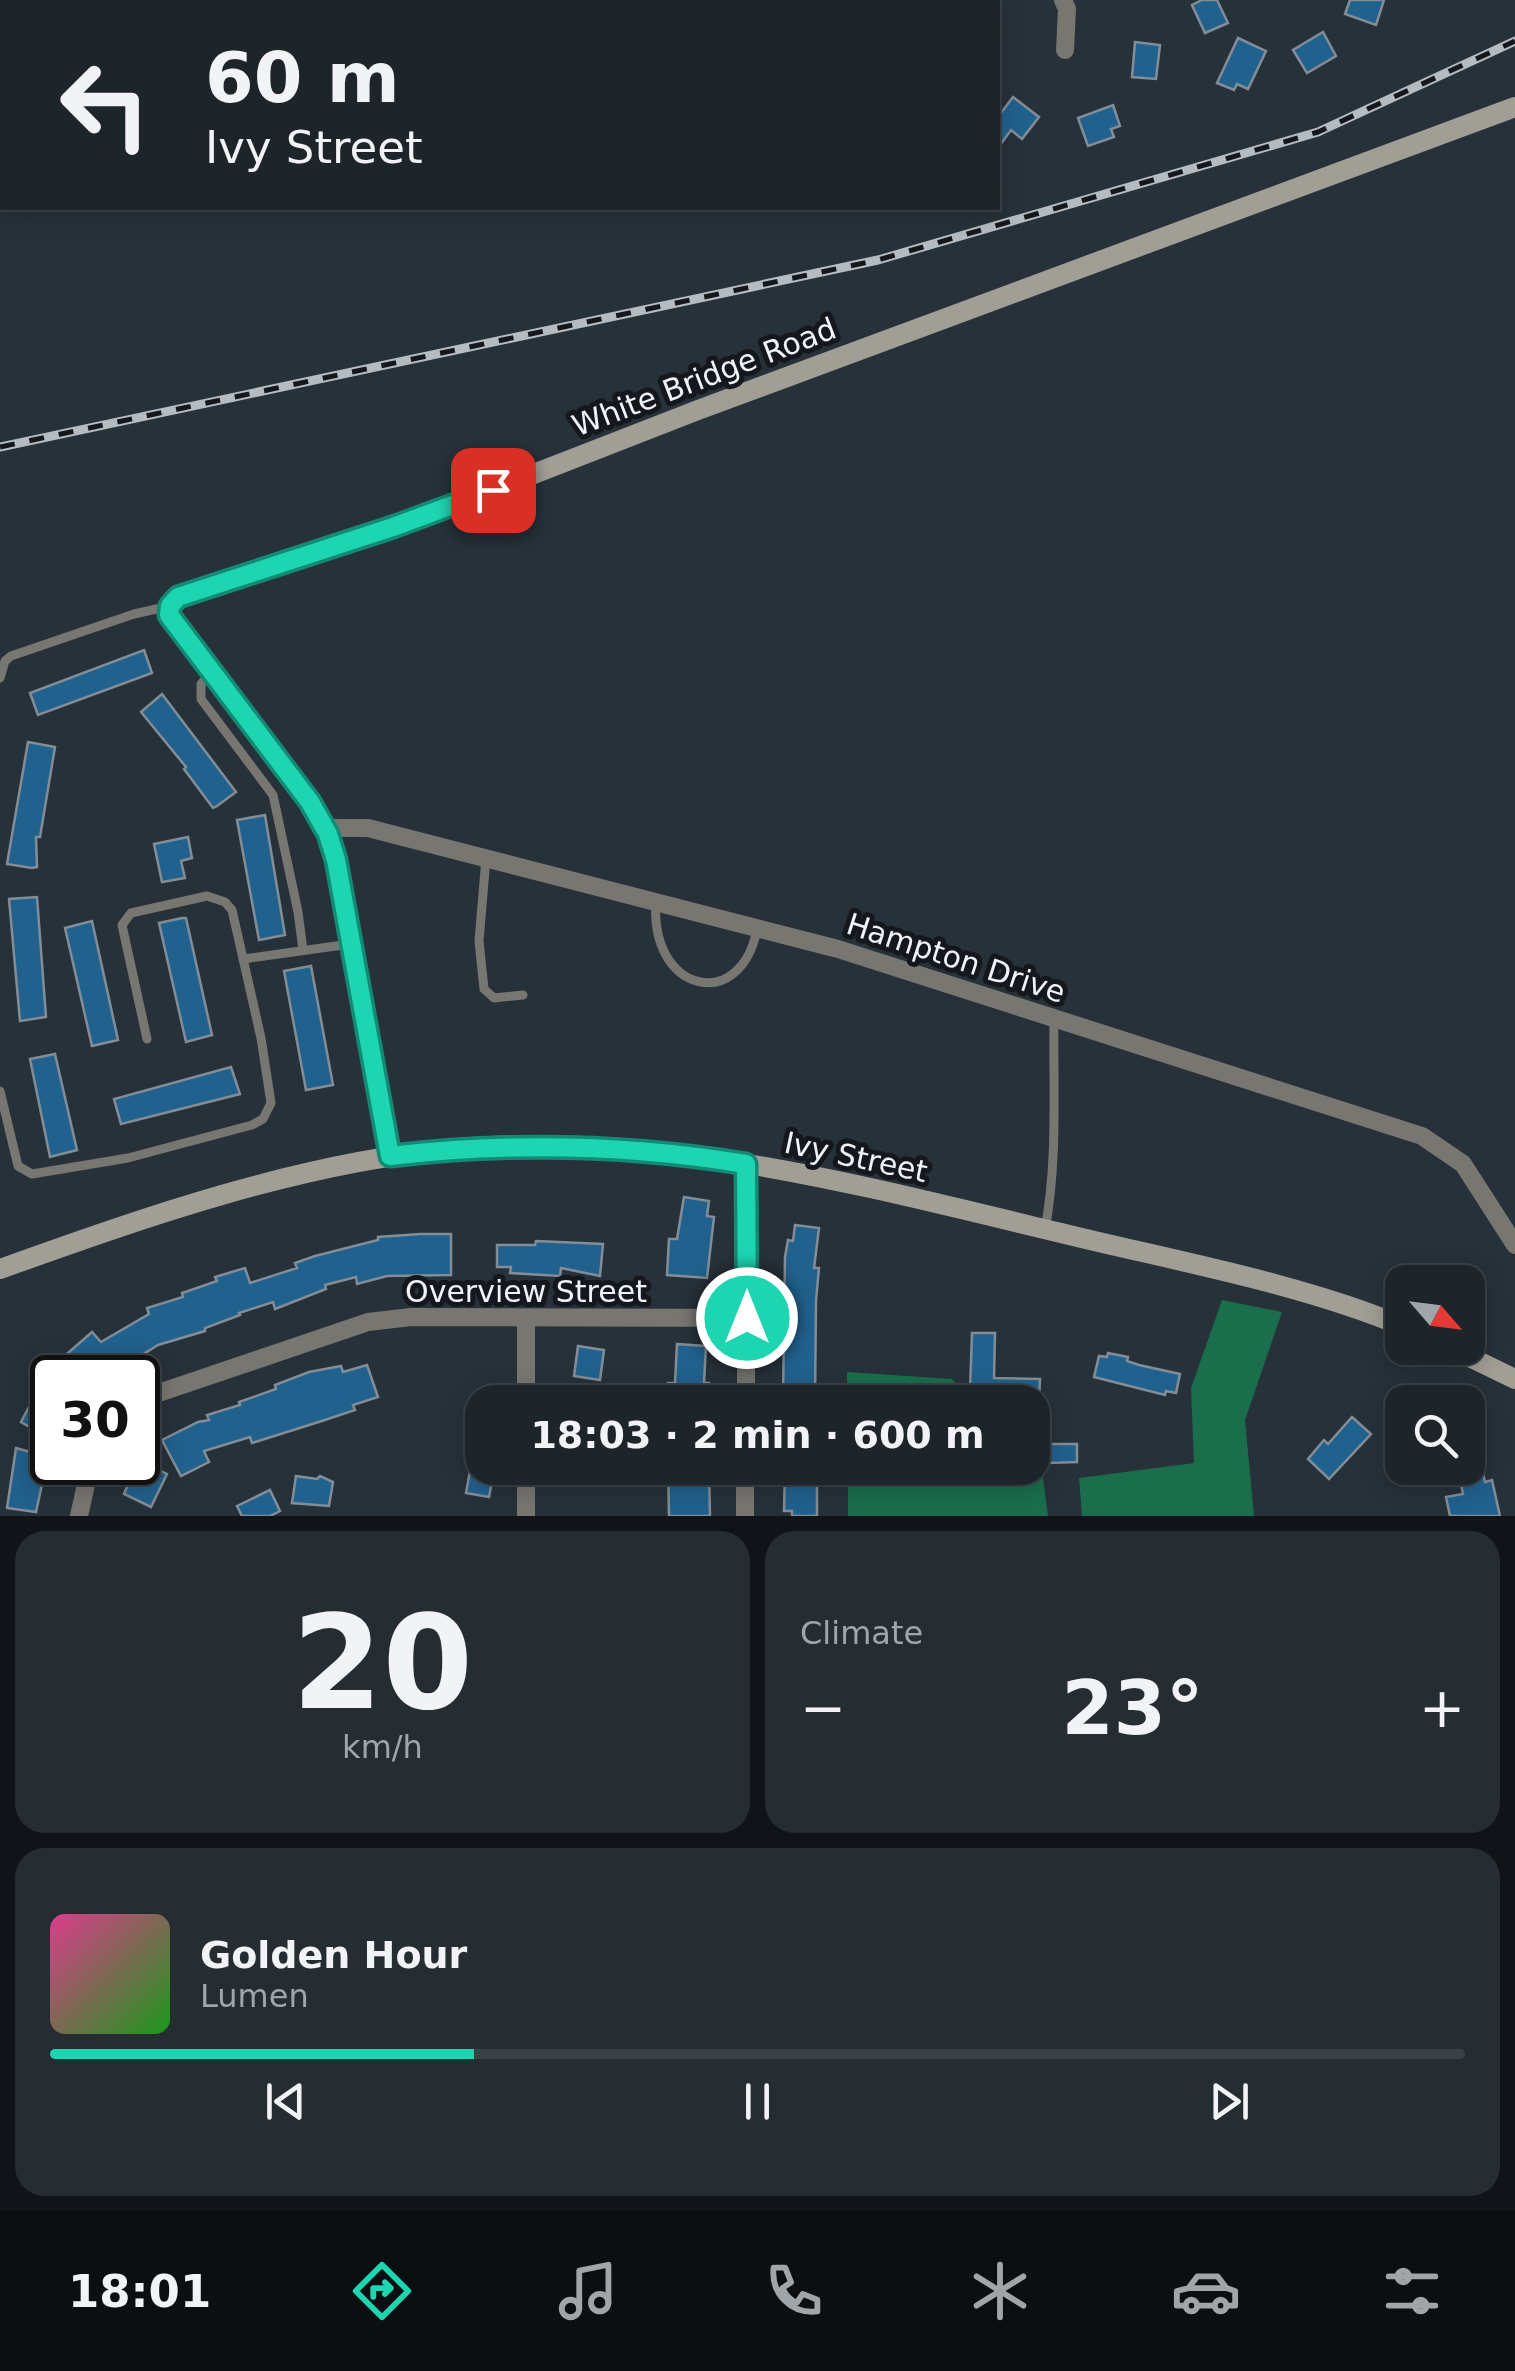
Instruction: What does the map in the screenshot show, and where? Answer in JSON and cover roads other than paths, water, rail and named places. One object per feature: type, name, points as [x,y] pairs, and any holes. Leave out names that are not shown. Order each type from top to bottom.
[{"type":"street","points":[[1063,0],[1067,9],[1065,50]]},
{"type":"street","name":"White Bridge Road","points":[[170,606],[178,597],[202,587],[442,510],[682,416],[1515,107]]},
{"type":"street","points":[[170,606],[172,622],[310,802],[324,828],[336,860],[390,1156]]},
{"type":"street","name":"Hampton Drive","points":[[324,828],[368,828],[758,926],[1422,1136],[1464,1164],[1515,1246]]},
{"type":"street","name":"Ivy Street","points":[[0,1269],[254,1185],[390,1156],[460,1148],[569,1145],[690,1154],[798,1173],[1320,1298],[1385,1320]]},
{"type":"street","points":[[746,1164],[746,1385]]},
{"type":"street","name":"Overview Street","points":[[160,1393],[368,1322],[411,1317],[747,1318]]},
{"type":"street","points":[[526,1318],[526,1385]]},
{"type":"street","points":[[1485,1365],[1515,1380]]},
{"type":"street","points":[[79,1516],[86,1485]]},
{"type":"street","points":[[526,1485],[526,1516]]},
{"type":"street","points":[[745,1516],[746,1485]]},
{"type":"lane","points":[[0,678],[5,661],[11,656],[134,614],[170,606]]},
{"type":"lane","points":[[211,672],[201,684],[202,699],[273,795],[303,950]]},
{"type":"lane","points":[[486,858],[478,942],[484,989],[494,998],[523,995]]},
{"type":"lane","points":[[0,1091],[18,1166],[32,1174],[128,1158],[263,1119],[271,1102],[243,958],[232,910],[218,898],[207,896],[131,913],[124,918],[122,925],[147,1039]]},
{"type":"lane","points":[[656,901],[654,919],[663,954],[677,972],[702,982],[740,969],[755,941],[758,926]]},
{"type":"lane","points":[[243,958],[352,944]]},
{"type":"lane","points":[[1045,1230],[1054,1184],[1057,1127],[1054,1019]]},
{"type":"railway","points":[[0,447],[878,260],[1318,132],[1515,41]]}]
